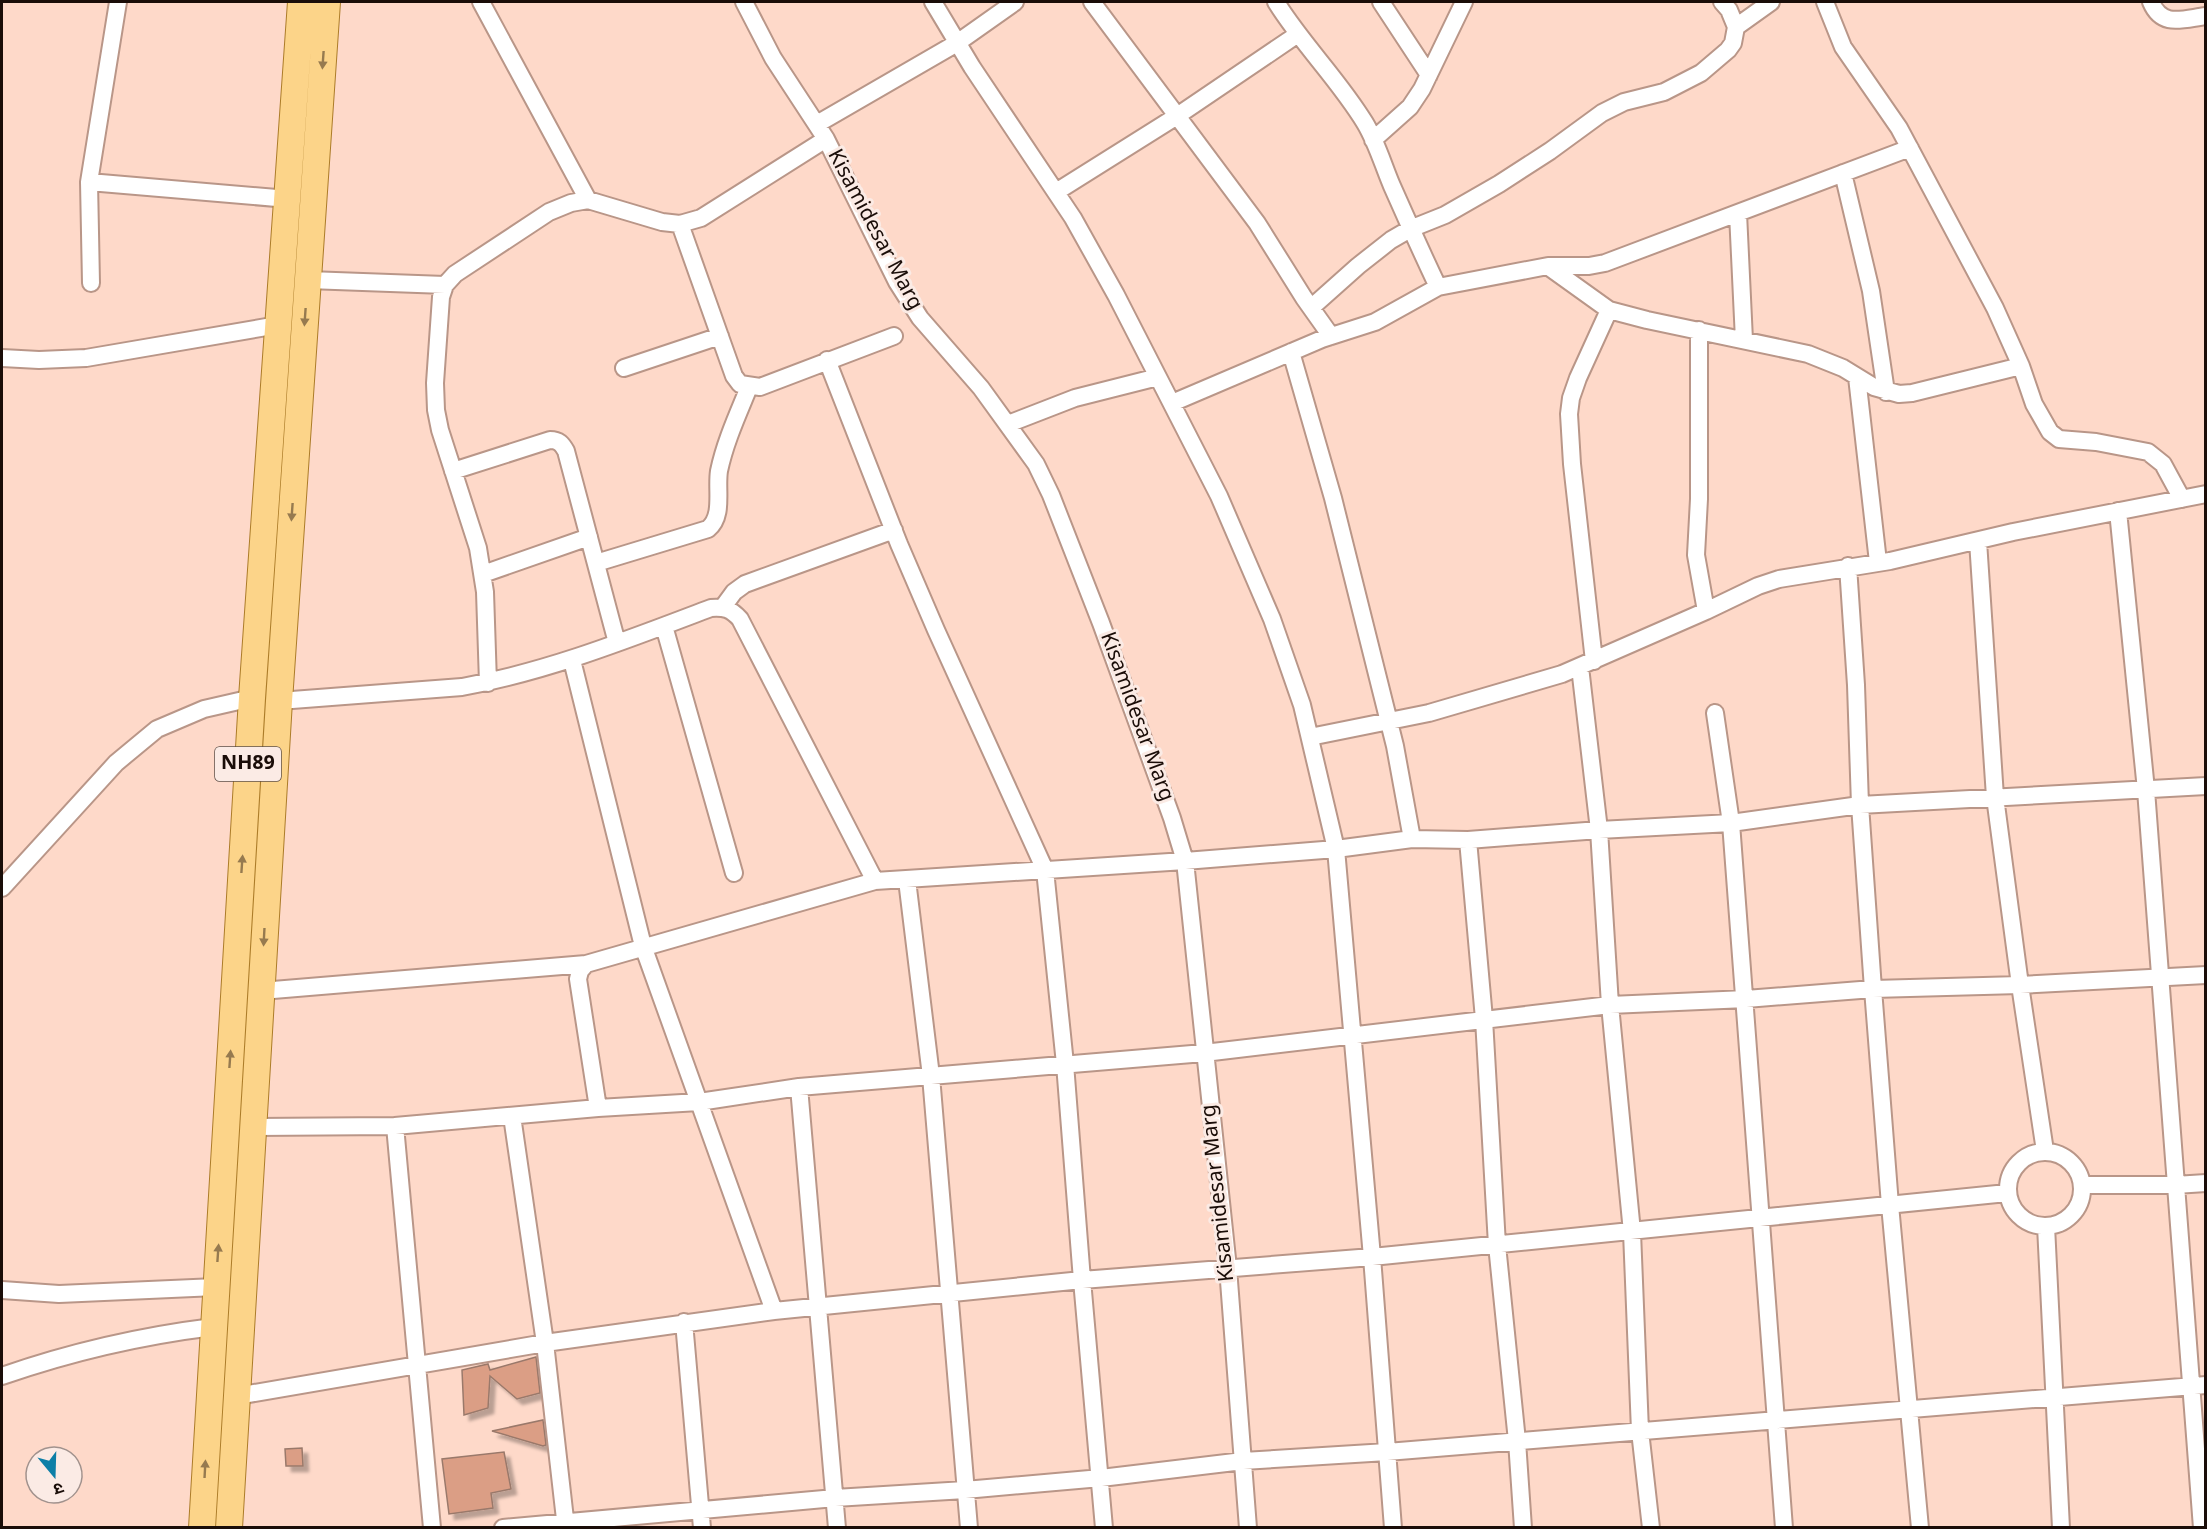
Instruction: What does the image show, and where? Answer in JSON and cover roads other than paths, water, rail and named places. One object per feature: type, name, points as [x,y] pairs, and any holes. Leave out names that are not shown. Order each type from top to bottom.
[{"type":"main road","name":"NH89","points":[[202,1527],[252,698],[301,2]]},
{"type":"main road","name":"NH89","points":[[229,1527],[279,701],[327,2]]},
{"type":"street","points":[[91,284],[89,182],[118,2]]},
{"type":"street","points":[[481,2],[588,200]]},
{"type":"street","name":"Kisamidesar Marg","points":[[744,2],[773,58],[826,138],[897,282],[920,318],[956,357],[1036,464],[1051,495],[1101,623],[1172,818],[1185,861],[1228,1268],[1248,1527]]},
{"type":"street","points":[[933,2],[957,43],[1073,218],[1116,295],[1219,496],[1269,611],[1302,705],[1336,849],[1393,1527]]},
{"type":"street","points":[[817,124],[957,43],[1015,2]]},
{"type":"street","points":[[1092,2],[1257,223],[1331,336]]},
{"type":"street","points":[[1276,2],[1365,123],[1410,229],[1438,287]]},
{"type":"street","points":[[1381,2],[1429,75]]},
{"type":"street","points":[[1373,140],[1410,107],[1429,75],[1464,2]]},
{"type":"street","points":[[1312,307],[1365,260],[1410,229],[1445,215],[1499,184],[1613,107],[1664,92],[1701,72],[1728,50],[1733,43],[1736,27],[1729,10],[1722,2]]},
{"type":"street","points":[[1736,27],[1771,2]]},
{"type":"street","points":[[1825,2],[1843,47],[1888,110],[1995,308],[2021,366],[2034,404],[2050,432],[2059,439],[2096,442],[2148,453],[2163,464],[2182,499]]},
{"type":"street","points":[[2151,2],[2156,12],[2170,20],[2205,16]]},
{"type":"street","points":[[1056,192],[1177,116],[1298,34]]},
{"type":"street","points":[[488,682],[483,574],[478,548],[435,410],[441,297],[445,285],[455,274],[549,212],[571,203],[588,200],[662,222],[680,224],[701,218],[826,138]]},
{"type":"street","points":[[1172,403],[1331,336],[1390,316],[1438,287],[1548,266],[1589,266],[1605,263],[1910,148]]},
{"type":"street","points":[[1843,173],[1871,291],[1886,392]]},
{"type":"street","points":[[89,182],[288,200]]},
{"type":"street","points":[[1738,213],[1744,340]]},
{"type":"street","points":[[680,224],[734,376],[740,384],[760,387],[894,336]]},
{"type":"street","points":[[1548,266],[1609,310],[1638,319],[1699,330],[1818,357],[1886,392],[1911,393],[2021,366]]},
{"type":"street","points":[[308,280],[445,285]]},
{"type":"street","points":[[1609,310],[1578,378],[1571,398],[1569,414],[1610,1005],[1632,1232],[1640,1431],[1651,1527]]},
{"type":"street","points":[[2,358],[39,360],[86,358],[278,325]]},
{"type":"street","points":[[1699,330],[1699,499],[1696,555],[1706,611]]},
{"type":"street","points":[[624,368],[720,336]]},
{"type":"street","points":[[1291,352],[1333,498],[1389,722],[1412,839]]},
{"type":"street","points":[[827,360],[936,630],[1045,870],[1065,1064],[1104,1527]]},
{"type":"street","points":[[1008,424],[1075,398],[1158,377]]},
{"type":"street","points":[[1857,377],[1878,562]]},
{"type":"street","points":[[596,562],[708,529],[714,524],[717,517],[719,472],[749,387]]},
{"type":"street","points":[[453,471],[550,440],[557,440],[566,451],[616,643]]},
{"type":"street","points":[[1310,737],[1389,722],[1534,683],[1587,664],[1758,586],[1779,579],[1878,562],[2013,532],[2205,494]]},
{"type":"street","points":[[2118,511],[2146,790],[2175,1185],[2199,1386],[2202,1527]]},
{"type":"street","points":[[723,607],[734,592],[745,584],[894,530]]},
{"type":"street","points":[[483,574],[589,537]]},
{"type":"street","points":[[1978,541],[1995,797],[2045,1151]]},
{"type":"street","points":[[1848,567],[1856,685],[1860,805],[1873,990],[1890,1205],[1920,1527]]},
{"type":"street","points":[[279,701],[462,687],[488,682],[572,660],[711,608],[723,607],[732,611],[740,619],[875,881]]},
{"type":"street","points":[[664,626],[734,873]]},
{"type":"street","points":[[572,660],[643,946],[774,1311]]},
{"type":"street","points":[[2,888],[116,763],[158,729],[204,709],[252,698]]},
{"type":"street","points":[[1715,713],[1731,823],[1746,999],[1784,1527]]},
{"type":"street","points":[[261,991],[586,964],[875,881],[1185,861],[1336,849],[1412,839],[1468,840],[1731,823],[1860,805],[2205,786]]},
{"type":"street","points":[[1468,840],[1484,1019],[1497,1245],[1517,1441],[1523,1527]]},
{"type":"street","points":[[907,880],[931,1076],[969,1527]]},
{"type":"street","points":[[586,964],[578,979],[598,1108]]},
{"type":"street","points":[[253,1127],[395,1126],[598,1108],[699,1102],[799,1087],[1204,1053],[1610,1005],[2205,975]]},
{"type":"street","points":[[799,1087],[837,1527]]},
{"type":"street","points":[[512,1116],[545,1342],[566,1524]]},
{"type":"street","points":[[395,1126],[432,1527]]},
{"type":"street","points":[[2045,1151],[2059,1154],[2071,1161],[2079,1172],[2083,1185],[2082,1198],[2077,1209],[2069,1218],[2046,1227],[2032,1224],[2020,1217],[2007,1193],[2009,1177],[2017,1164],[2030,1155],[2045,1151]]},
{"type":"street","points":[[2083,1185],[2205,1183]]},
{"type":"street","points":[[237,1395],[545,1342],[774,1311],[1082,1280],[1372,1257],[2007,1193]]},
{"type":"street","points":[[2046,1227],[2061,1527]]},
{"type":"street","points":[[2,1290],[59,1294],[216,1287]]},
{"type":"street","points":[[684,1322],[702,1527]]},
{"type":"street","points":[[2,1376],[83,1350],[158,1334],[213,1327]]},
{"type":"street","points":[[503,1527],[566,1524],[701,1509],[1101,1478],[1243,1461],[1387,1452],[2199,1386]]}]
